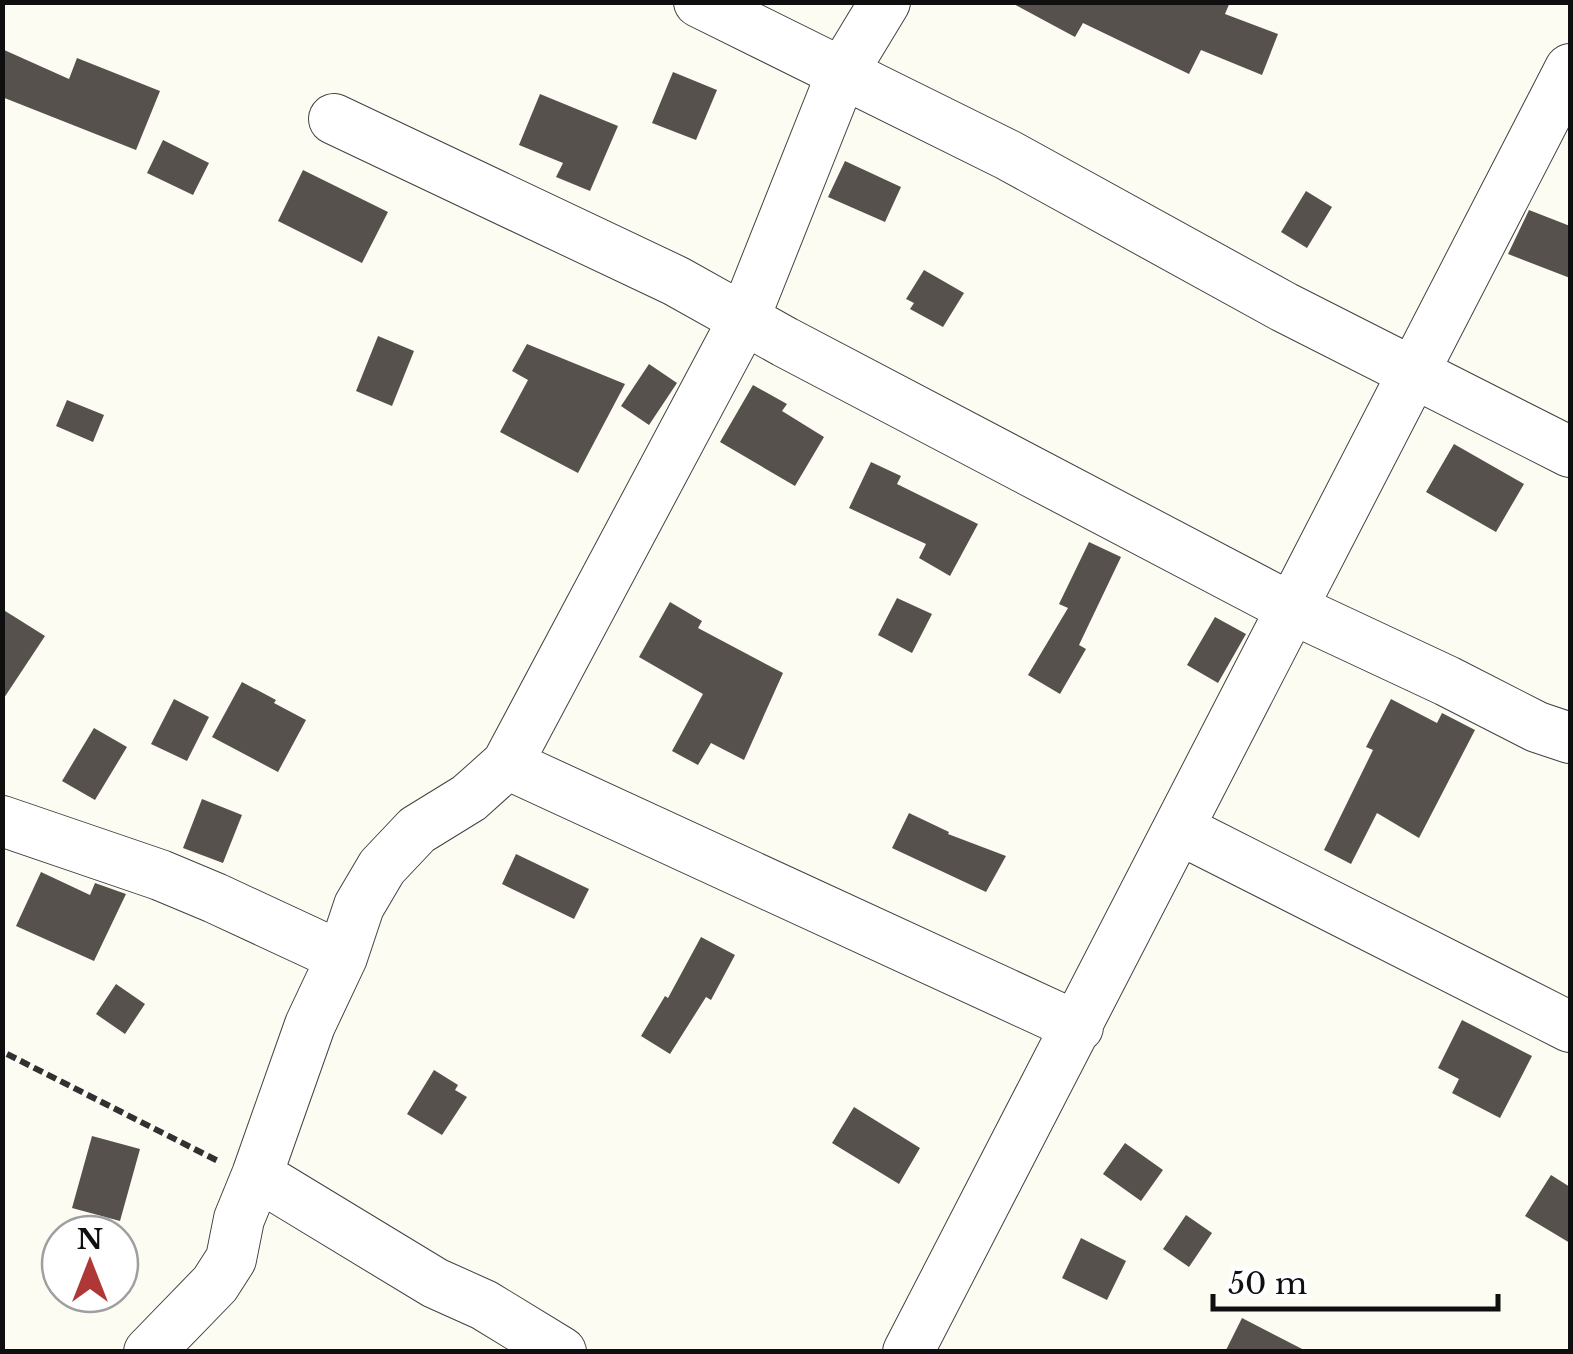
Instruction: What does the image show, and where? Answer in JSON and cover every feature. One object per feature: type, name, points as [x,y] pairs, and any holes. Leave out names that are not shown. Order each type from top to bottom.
[{"type":"street","points":[[699,2],[1008,156],[1284,307],[1570,452]]},
{"type":"street","points":[[149,1352],[214,1284],[230,1259],[239,1219],[310,1026],[360,906],[382,867],[417,830],[469,798],[507,764],[744,319],[842,74],[885,2]]},
{"type":"street","points":[[908,1352],[1414,372],[1554,143],[1570,69]]},
{"type":"street","points":[[334,120],[676,281],[1292,609],[1447,680],[1537,727],[1570,738]]},
{"type":"street","points":[[507,764],[1078,1027]]},
{"type":"street","points":[[2,821],[160,875],[342,957]]},
{"type":"street","points":[[1179,829],[1570,1027]]},
{"type":"street","points":[[257,1175],[560,1352]]},
{"type":"path","points":[[7,1054],[218,1162],[257,1175]]},
{"type":"building","points":[[1010,2],[1230,2],[1225,14],[1278,34],[1262,75],[1201,50],[1189,74],[1083,23],[1075,37]]},
{"type":"building","points":[[2,49],[69,79],[77,58],[160,91],[136,150],[2,97]]},
{"type":"building","points":[[673,72],[717,90],[696,140],[652,123]]},
{"type":"building","points":[[540,94],[618,126],[590,191],[556,177],[563,163],[519,145]]},
{"type":"building","points":[[163,140],[209,163],[193,195],[147,173]]},
{"type":"building","points":[[845,161],[901,187],[885,222],[828,197]]},
{"type":"building","points":[[303,170],[388,212],[362,263],[278,221]]},
{"type":"building","points":[[1306,191],[1332,207],[1307,248],[1281,232]]},
{"type":"building","points":[[1529,210],[1570,226],[1570,278],[1508,254]]},
{"type":"building","points":[[924,270],[964,293],[943,327],[910,309],[914,303],[906,299]]},
{"type":"building","points":[[378,336],[414,351],[392,406],[356,391]]},
{"type":"building","points":[[527,344],[625,384],[578,473],[500,432],[528,380],[512,371]]},
{"type":"building","points":[[649,364],[677,383],[649,425],[621,406]]},
{"type":"building","points":[[753,385],[787,404],[782,411],[824,437],[795,486],[720,442]]},
{"type":"building","points":[[67,400],[104,415],[93,442],[56,426]]},
{"type":"building","points":[[1454,444],[1524,484],[1496,532],[1426,492]]},
{"type":"building","points":[[871,462],[901,476],[897,484],[978,524],[950,576],[919,558],[926,544],[849,508]]},
{"type":"building","points":[[1089,542],[1121,557],[1079,645],[1086,649],[1060,694],[1028,675],[1068,608],[1059,604]]},
{"type":"building","points":[[897,598],[932,614],[912,653],[878,635]]},
{"type":"building","points":[[670,602],[702,621],[698,628],[783,673],[744,760],[711,743],[698,765],[672,751],[703,694],[639,657]]},
{"type":"building","points":[[2,609],[45,636],[2,701]]},
{"type":"building","points":[[1215,617],[1246,634],[1218,683],[1187,665]]},
{"type":"building","points":[[242,682],[306,720],[278,772],[212,737]]},
{"type":"building","points":[[174,699],[209,717],[187,761],[151,744]]},
{"type":"building","points":[[1391,699],[1437,723],[1442,713],[1475,730],[1419,838],[1377,813],[1351,864],[1324,850],[1373,750],[1366,747]]},
{"type":"building","points":[[94,728],[127,747],[95,800],[62,781]]},
{"type":"building","points":[[202,799],[242,815],[223,863],[183,848]]},
{"type":"building","points":[[909,813],[948,834],[1006,856],[986,892],[892,848]]},
{"type":"building","points":[[516,854],[589,889],[574,919],[502,884]]},
{"type":"building","points":[[41,872],[90,895],[95,883],[126,894],[94,961],[16,926]]},
{"type":"building","points":[[701,937],[735,955],[711,1000],[706,997],[670,1054],[641,1036],[665,996],[668,998]]},
{"type":"building","points":[[116,984],[145,1004],[125,1034],[96,1014]]},
{"type":"building","points":[[1462,1020],[1532,1056],[1500,1118],[1452,1093],[1459,1079],[1438,1068]]},
{"type":"building","points":[[434,1070],[458,1085],[455,1090],[467,1097],[442,1135],[407,1114]]},
{"type":"building","points":[[854,1107],[920,1148],[899,1184],[832,1143]]},
{"type":"building","points":[[92,1136],[140,1149],[122,1214],[94,1214],[72,1208]]},
{"type":"building","points":[[1125,1143],[1163,1170],[1141,1201],[1103,1174]]},
{"type":"building","points":[[1551,1175],[1570,1187],[1570,1243],[1525,1216]]},
{"type":"building","points":[[1186,1215],[1212,1233],[1189,1267],[1163,1249]]},
{"type":"building","points":[[1081,1238],[1126,1261],[1107,1300],[1062,1278]]},
{"type":"building","points":[[1242,1318],[1308,1352],[1225,1352]]}]
